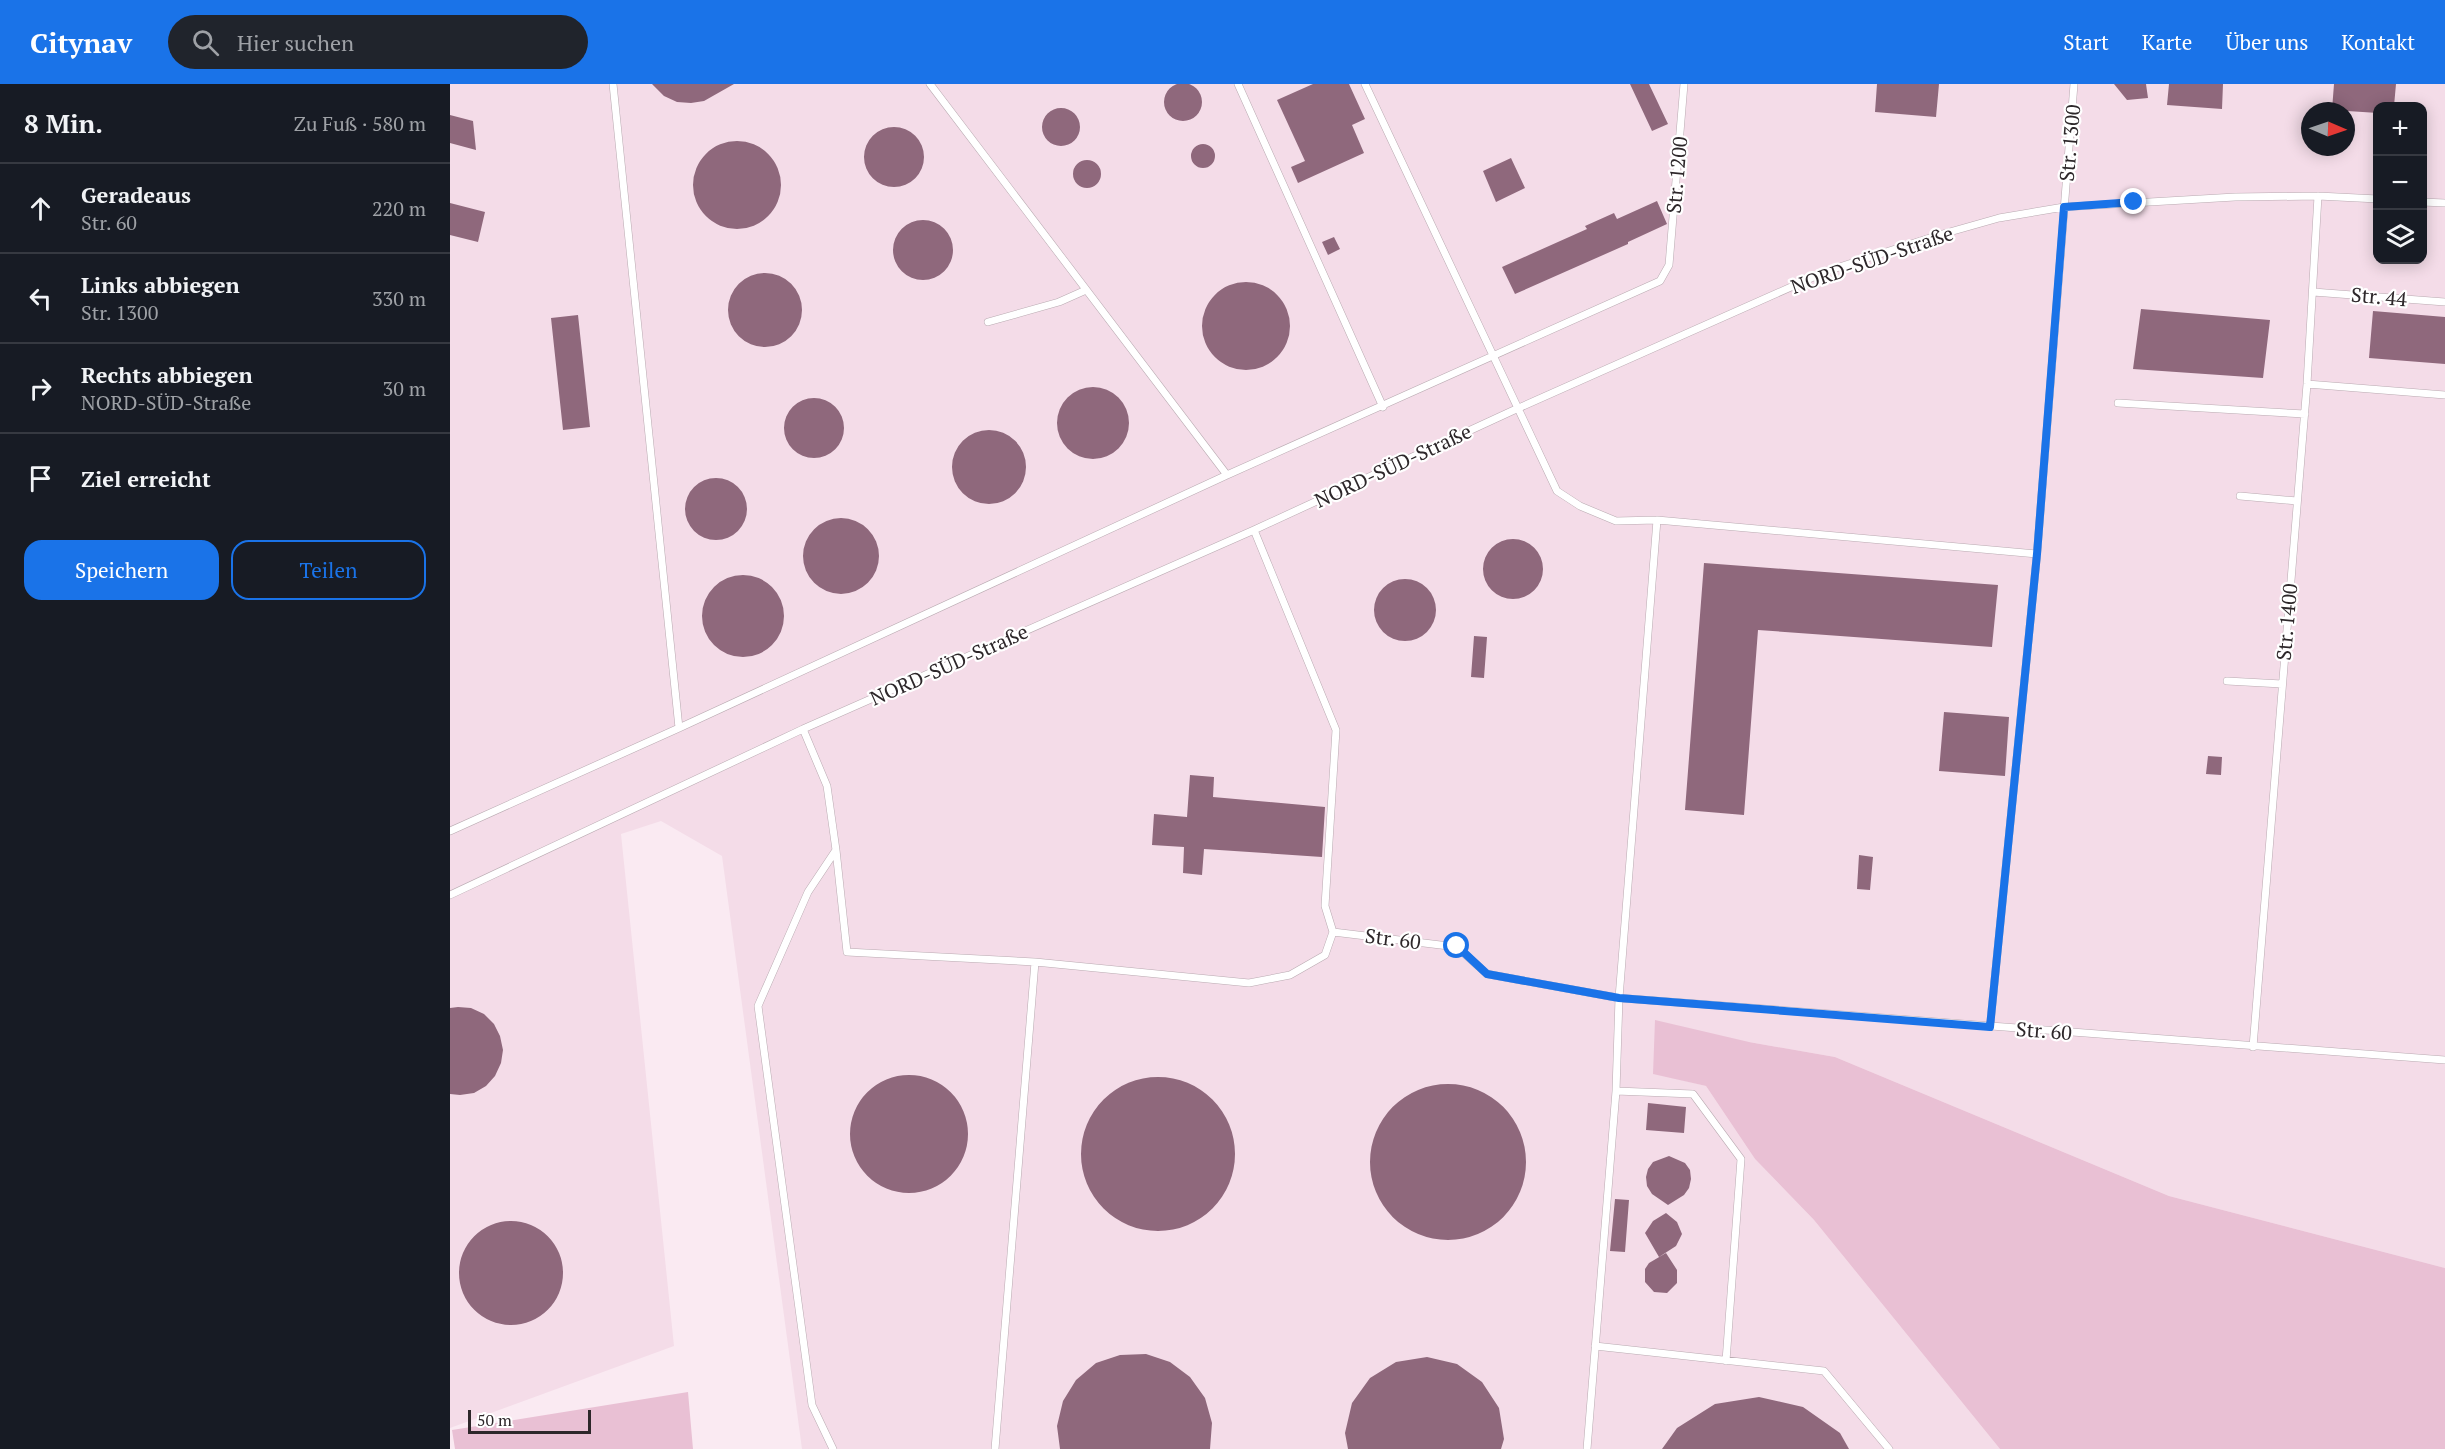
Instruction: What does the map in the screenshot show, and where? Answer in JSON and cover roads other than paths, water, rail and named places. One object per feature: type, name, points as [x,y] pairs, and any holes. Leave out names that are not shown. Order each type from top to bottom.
[{"type":"lane","points":[[613,84],[679,728]]},
{"type":"lane","points":[[930,84],[1227,475]]},
{"type":"lane","points":[[1238,84],[1383,407]]},
{"type":"lane","points":[[1365,84],[1557,491],[1580,506],[1616,521],[1657,520],[2037,554]]},
{"type":"lane","name":"Str. 1200","points":[[1494,355],[1660,281],[1669,265],[1684,84]]},
{"type":"lane","name":"Str. 1300","points":[[1990,1027],[2037,554],[2074,84]]},
{"type":"lane","name":"NORD-SÜD-Straße","points":[[450,895],[803,729],[1254,530],[1827,271],[1939,234],[1999,218],[2064,207],[2224,197],[2318,196],[2373,199]]},
{"type":"lane","name":"Str. 1400","points":[[2253,1047],[2305,414],[2318,196]]},
{"type":"lane","points":[[2427,201],[2445,203]]},
{"type":"lane","points":[[988,322],[1059,302],[1086,290]]},
{"type":"lane","name":"Str. 44","points":[[2313,292],[2445,302]]},
{"type":"lane","points":[[450,831],[1494,355]]},
{"type":"lane","points":[[2307,384],[2445,394]]},
{"type":"lane","points":[[2118,403],[2305,414]]},
{"type":"lane","points":[[2240,496],[2298,501]]},
{"type":"lane","points":[[1587,1449],[1616,1091],[1619,998],[1657,520]]},
{"type":"lane","points":[[803,729],[827,786],[847,952],[1035,962],[1249,983],[1290,975],[1325,955],[1333,932],[1325,906],[1336,730],[1254,530]]},
{"type":"lane","points":[[2227,681],[2282,684]]},
{"type":"lane","points":[[833,1449],[812,1405],[758,1006],[808,892],[836,850]]},
{"type":"lane","name":"Str. 60","points":[[1333,932],[1457,946],[1487,974],[1619,998],[2445,1060]]},
{"type":"lane","points":[[995,1449],[1035,962]]},
{"type":"lane","points":[[1616,1091],[1693,1094],[1741,1159],[1726,1361]]},
{"type":"lane","points":[[1595,1346],[1824,1371],[1889,1449]]}]
